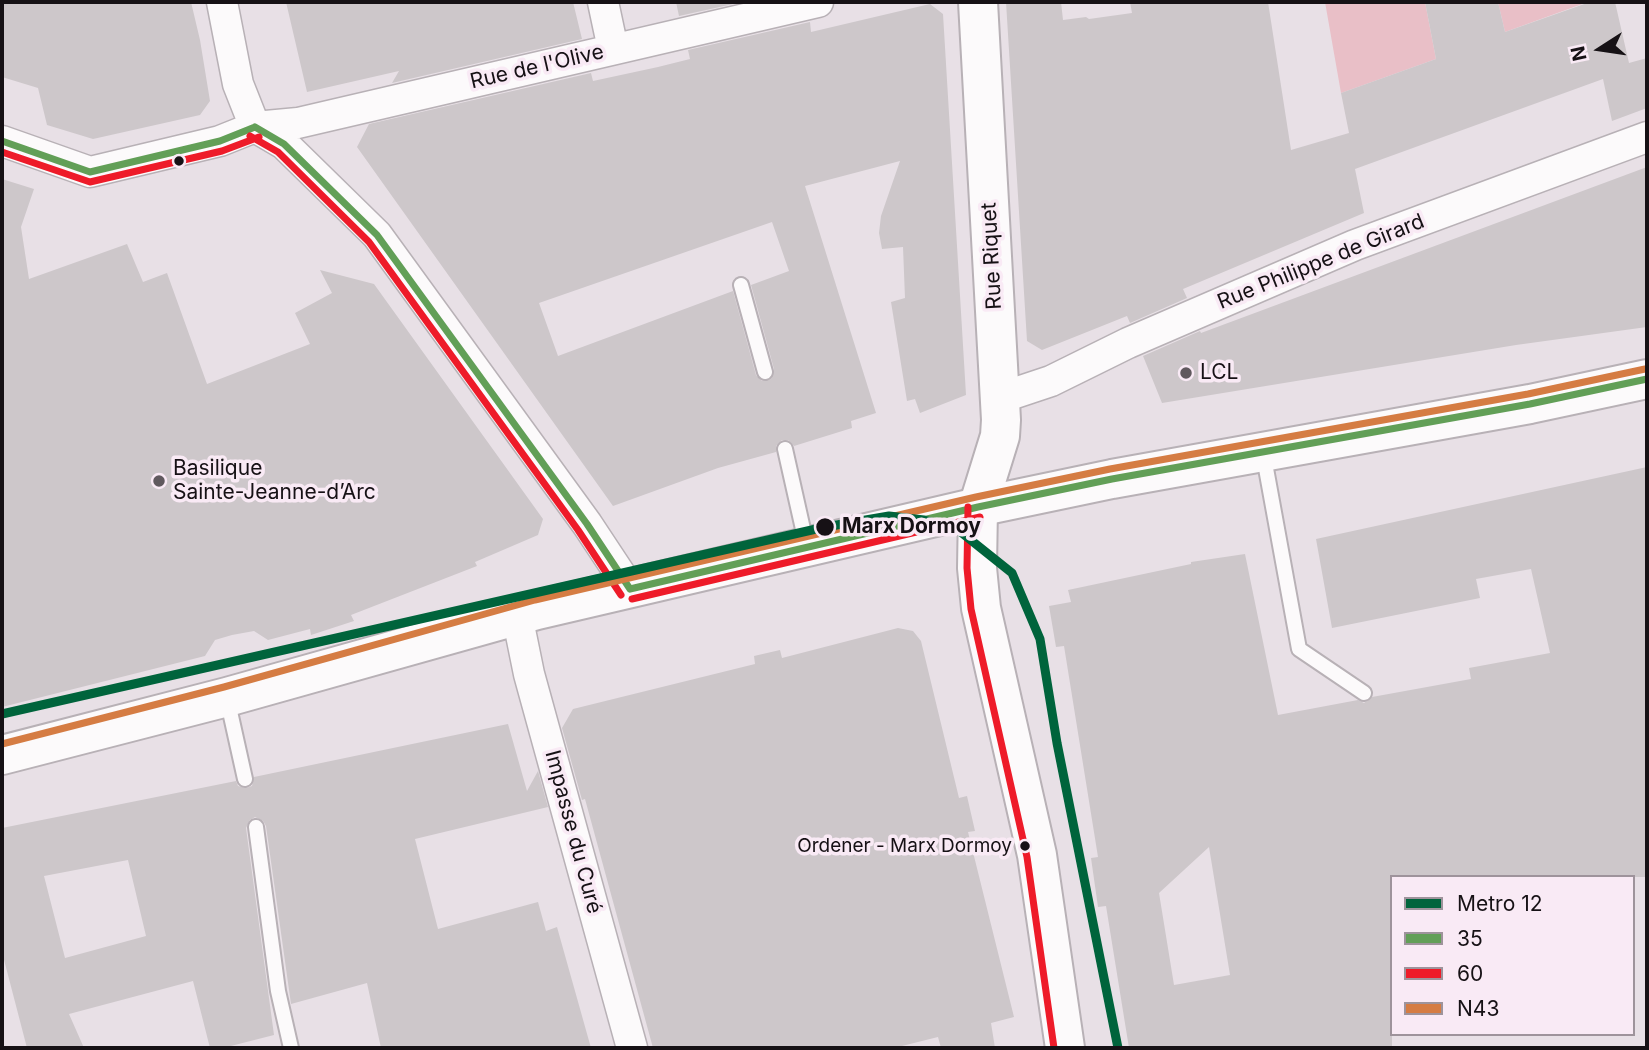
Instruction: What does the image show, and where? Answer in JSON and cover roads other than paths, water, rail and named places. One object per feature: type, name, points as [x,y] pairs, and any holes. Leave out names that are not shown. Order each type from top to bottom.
[{"type":"main road","name":"Rue Riquet","points":[[978,2],[1000,436],[978,508],[977,568],[981,608],[1037,855],[1066,1048]]},
{"type":"main road","points":[[2,755],[517,615],[978,508],[1112,478],[1530,404],[1647,379]]},
{"type":"street","points":[[222,2],[238,84],[255,127],[284,144],[377,235],[587,524],[630,589]]},
{"type":"street","points":[[603,2],[613,49]]},
{"type":"street","name":"Rue de l'Olive","points":[[2,141],[90,172],[220,141],[255,127],[298,123],[818,2]]},
{"type":"street","name":"Rue Philippe de Girard","points":[[1000,398],[1051,381],[1128,343],[1355,245],[1647,137]]},
{"type":"street","name":"Impasse du Curé","points":[[517,615],[528,674],[632,1048]]},
{"type":"lane","points":[[741,285],[765,372]]},
{"type":"lane","points":[[785,449],[807,548]]},
{"type":"lane","points":[[1263,451],[1299,649],[1364,693]]},
{"type":"lane","points":[[227,696],[245,779]]},
{"type":"lane","points":[[256,827],[278,991],[290,1048]]},
{"type":"metro line","name":"12","points":[[2,714],[825,527],[889,516],[924,520],[957,529],[1012,573],[1040,639],[1057,743],[1118,1048]]},
{"type":"place","name":"LCL","points":[[1186,373]]},
{"type":"place","name":"Basilique Sainte-Jeanne-d’Arc","points":[[159,481]]},
{"type":"place","name":"Marx Dormoy","points":[[825,527]]},
{"type":"place","name":"Ordener - Marx Dormoy","points":[[1025,846]]}]
